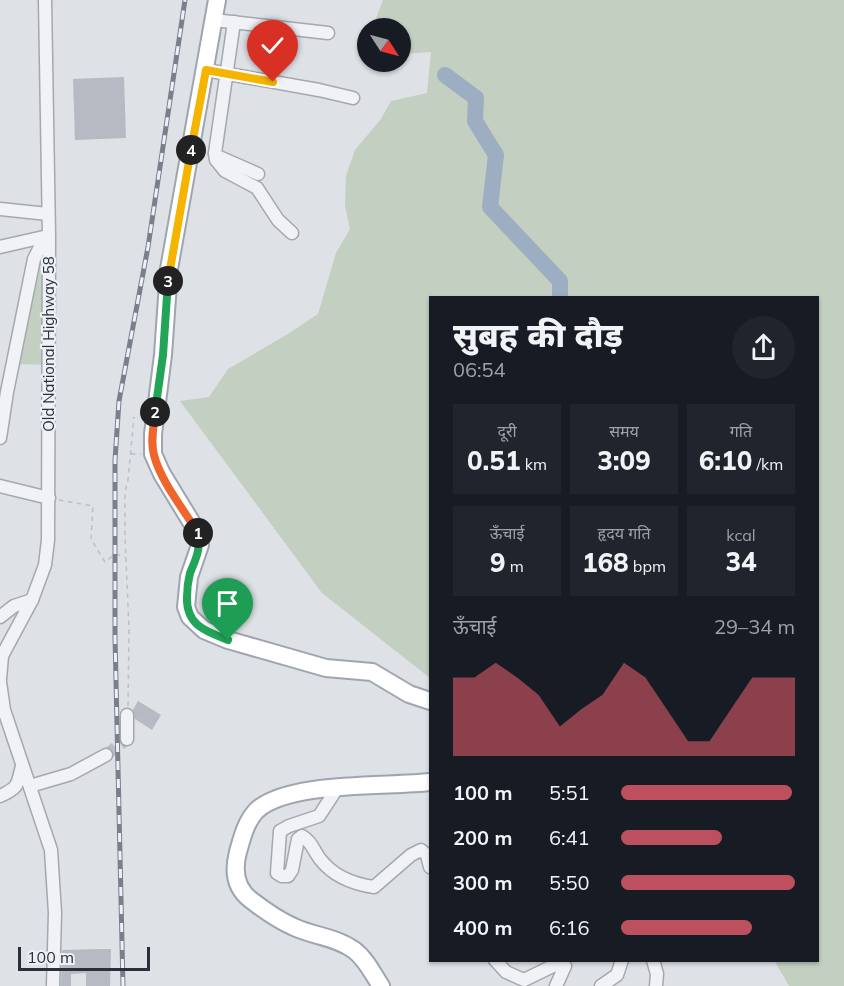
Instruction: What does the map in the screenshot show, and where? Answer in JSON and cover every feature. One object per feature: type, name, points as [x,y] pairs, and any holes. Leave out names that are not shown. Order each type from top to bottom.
[{"type":"main road","points":[[217,0],[169,269],[163,355],[153,434],[153,454],[162,474],[198,533],[200,545],[189,577],[186,607],[190,617],[204,630],[228,640],[326,668],[372,672],[409,694],[429,701]]},
{"type":"main road","points":[[381,986],[362,957],[352,949],[338,941],[293,927],[249,899],[236,882],[235,862],[246,827],[255,811],[282,796],[338,787],[429,782]]},
{"type":"street","name":"Old National Highway 58","points":[[45,0],[49,498],[45,565],[33,600],[2,656],[0,680],[2,710],[51,850],[55,913],[53,986]]},
{"type":"street","points":[[214,20],[328,33]]},
{"type":"street","points":[[234,22],[215,154],[218,164],[225,171],[257,188],[278,220],[292,233]]},
{"type":"street","points":[[206,70],[353,98]]},
{"type":"street","points":[[215,154],[258,174]]},
{"type":"street","points":[[0,209],[48,214]]},
{"type":"street","points":[[0,247],[47,236]]},
{"type":"street","points":[[0,438],[34,259],[47,236]]},
{"type":"street","points":[[0,486],[49,498]]},
{"type":"street","points":[[0,617],[14,606],[33,600]]},
{"type":"street","points":[[127,715],[127,739]]},
{"type":"street","points":[[30,786],[71,774],[106,755]]},
{"type":"street","points":[[0,796],[16,787],[21,778],[22,765]]},
{"type":"street","points":[[338,787],[320,816],[289,825],[280,831],[277,873],[288,876],[292,870],[298,839],[303,836],[308,839],[320,860],[356,885],[374,887],[411,855],[421,850],[427,855],[429,863]]},
{"type":"street","points":[[497,962],[506,972],[524,980],[559,963],[565,966],[556,986]]},
{"type":"street","points":[[601,986],[616,975],[621,962]]},
{"type":"street","points":[[654,962],[657,975],[656,986]]},
{"type":"path","points":[[134,417],[125,492],[129,690],[127,715],[146,720]]},
{"type":"path","points":[[49,498],[93,506],[91,539],[105,562],[115,554],[126,557]]},
{"type":"green space","points":[[383,0],[844,0],[844,986],[789,986],[775,962],[819,962],[819,296],[429,296],[429,677],[322,593],[180,401],[209,397],[228,369],[318,314],[336,253],[350,229],[345,206],[346,176],[355,150],[381,119],[391,101],[427,93],[431,52],[411,53],[411,18],[376,18]]},
{"type":"green space","points":[[39,257],[47,259],[51,365],[17,364]]},
{"type":"building","points":[[124,77],[126,138],[75,140],[73,79]]},
{"type":"building","points":[[138,701],[161,715],[152,730],[135,719],[133,710]]},
{"type":"building","points":[[111,949],[110,986],[86,986],[86,973],[71,974],[71,986],[61,986],[62,950]]},
{"type":"waterway","points":[[445,75],[476,98],[475,121],[496,155],[490,207],[560,281],[560,296]]},
{"type":"tunnel","points":[[106,755],[127,739]]},
{"type":"railway","points":[[123,986],[115,637],[115,460],[119,401],[148,247],[185,0]]},
{"type":"route","points":[[228,640],[204,630],[190,617],[186,607],[189,577],[200,545],[198,533],[162,474],[153,454],[153,434],[163,355],[169,269],[206,70],[273,82]]}]
